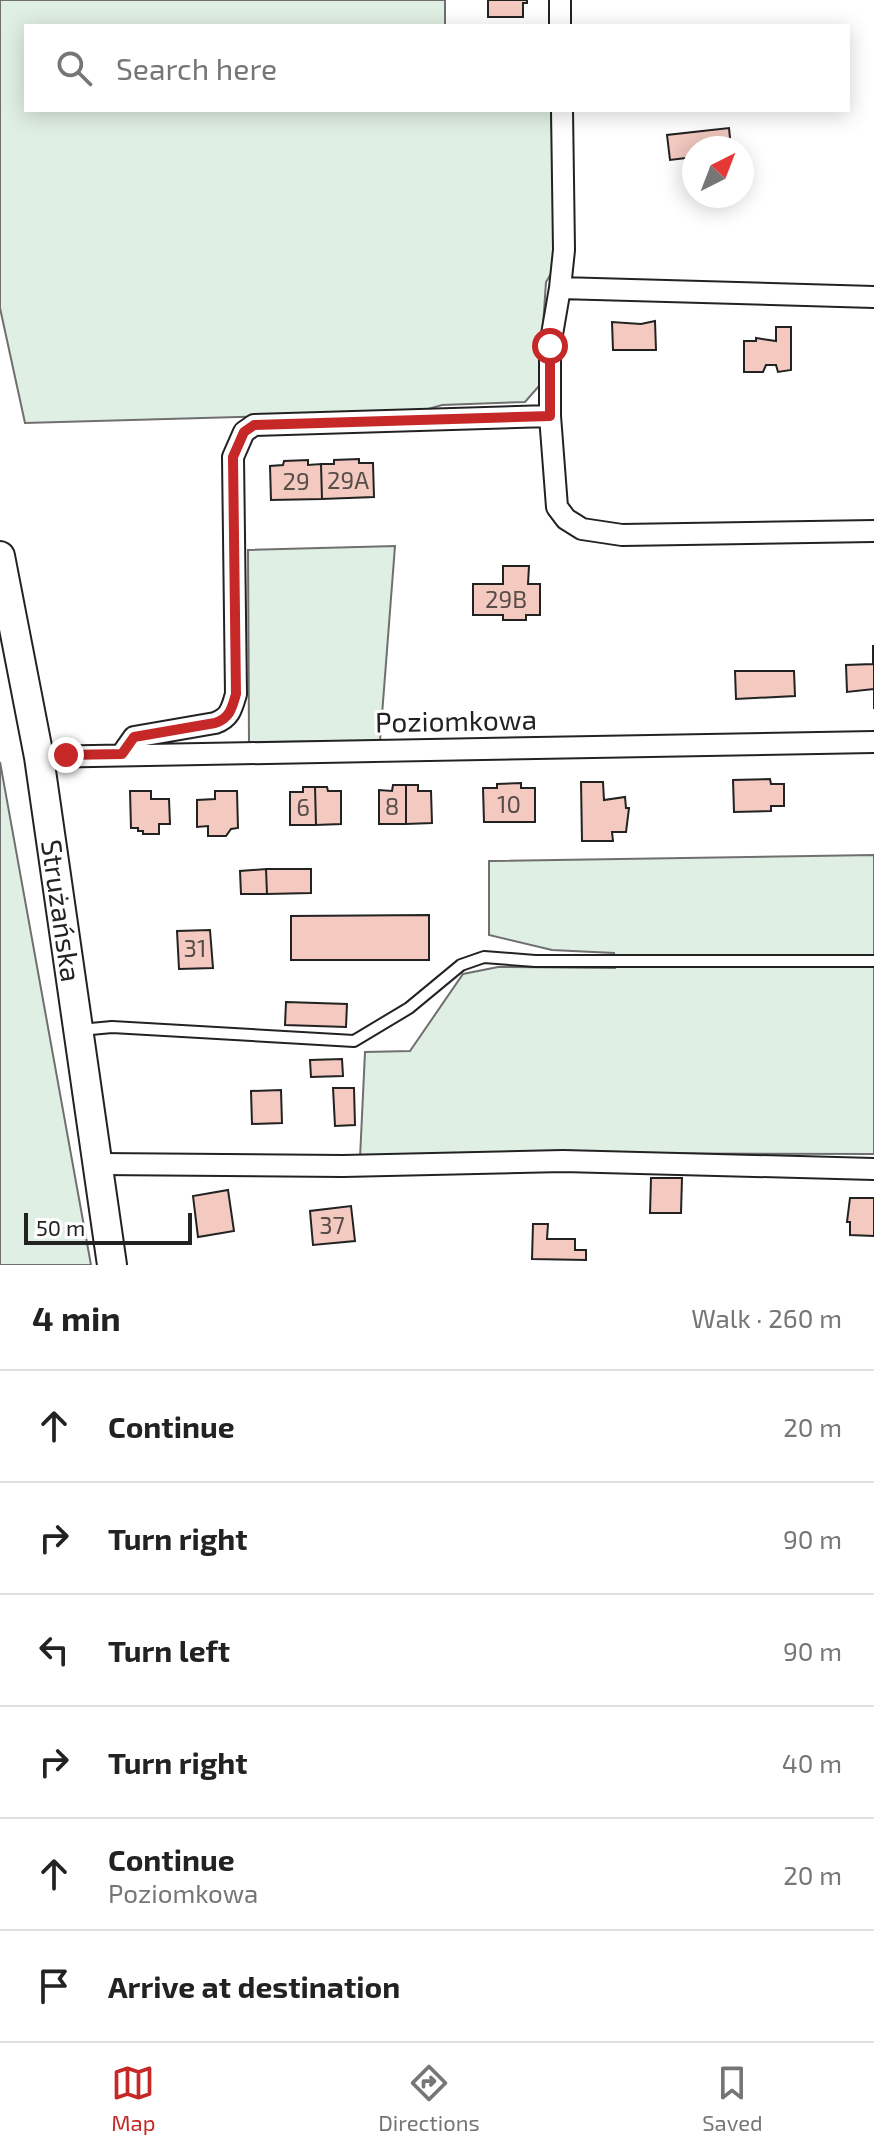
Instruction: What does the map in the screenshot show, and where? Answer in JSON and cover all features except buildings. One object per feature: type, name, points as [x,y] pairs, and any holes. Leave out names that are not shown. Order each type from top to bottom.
[{"type":"main road","name":"Strużańska","points":[[0,556],[39,757],[112,1265]]},
{"type":"street","points":[[560,0],[560,24]]},
{"type":"street","points":[[562,112],[564,250],[550,346],[550,416],[557,507],[566,519],[582,529],[622,535],[874,531]]},
{"type":"street","points":[[560,288],[874,297]]},
{"type":"street","points":[[122,754],[134,737],[215,723],[230,714],[236,694],[233,457],[244,432],[254,425],[550,416]]},
{"type":"street","name":"Poziomkowa","points":[[39,757],[874,742]]},
{"type":"street","points":[[99,1164],[343,1166],[563,1161],[874,1169]]},
{"type":"lane","points":[[80,1030],[112,1027],[354,1041],[409,1008],[461,965],[484,957],[535,961],[874,961]]},
{"type":"green space","points":[[0,0],[445,0],[445,24],[24,24],[24,112],[551,112],[558,262],[546,282],[539,386],[525,402],[442,405],[418,412],[25,423],[0,308]]},
{"type":"green space","points":[[395,546],[380,741],[249,742],[248,550]]},
{"type":"green space","points":[[0,762],[91,1265],[0,1265]]},
{"type":"green space","points":[[874,855],[874,1154],[516,1153],[360,1158],[365,1052],[410,1051],[463,974],[498,967],[615,968],[614,953],[552,950],[489,935],[489,861]]},
{"type":"route","points":[[66,755],[122,754],[134,737],[215,723],[230,714],[236,694],[233,457],[244,432],[254,425],[550,416],[550,346]]}]
